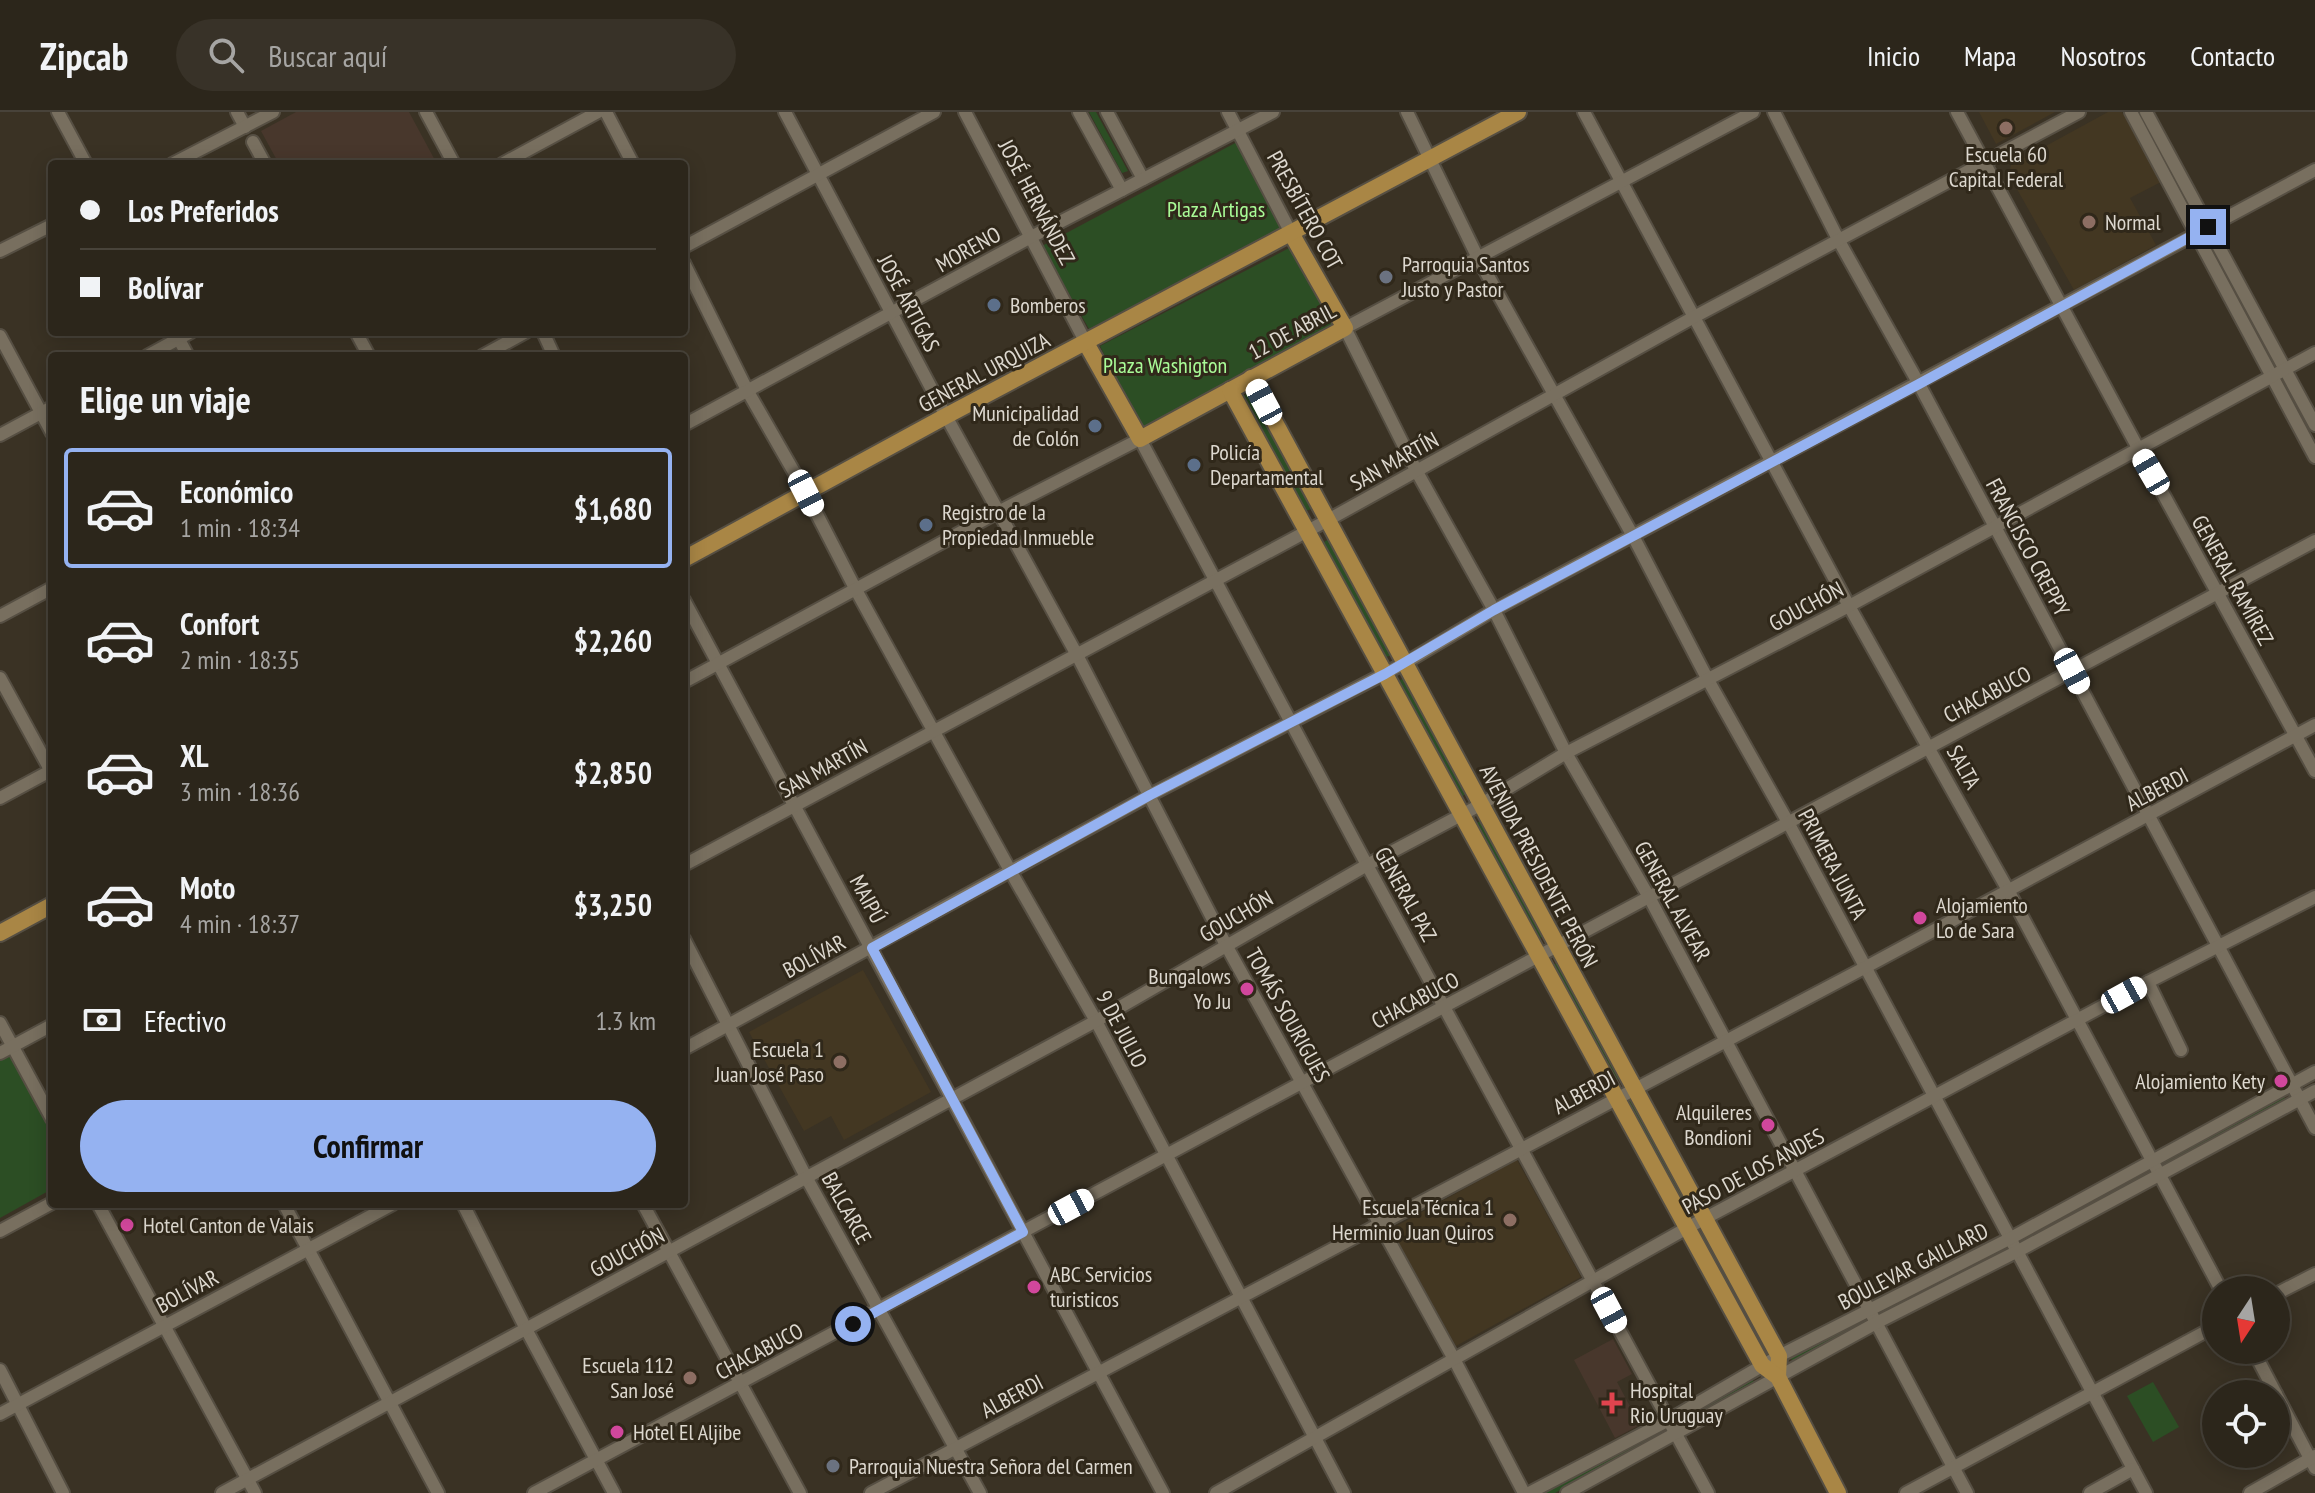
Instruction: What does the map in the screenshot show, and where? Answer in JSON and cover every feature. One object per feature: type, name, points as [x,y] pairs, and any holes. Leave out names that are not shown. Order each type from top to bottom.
[{"type":"main road","name":"GENERAL URQUIZA","points":[[688,557],[1518,112]]},
{"type":"main road","name":"PRESBÍTERO COT","points":[[1291,233],[1345,328]]},
{"type":"main road","name":"12 DE ABRIL","points":[[1140,439],[1345,328]]},
{"type":"main road","name":"JOSÉ HERNÁNDEZ","points":[[1086,343],[1140,439]]},
{"type":"main road","name":"AVENIDA PRESIDENTE PERÓN","points":[[1251,378],[1779,1356]]},
{"type":"main road","name":"AVENIDA PRESIDENTE PERÓN","points":[[1230,390],[1762,1365],[1778,1377],[1838,1493]]},
{"type":"main road","points":[[0,933],[48,907]]},
{"type":"main road","points":[[1778,1377],[1779,1356]]},
{"type":"street","points":[[58,112],[84,160]]},
{"type":"street","points":[[237,112],[245,127]]},
{"type":"street","points":[[180,160],[273,112]]},
{"type":"street","points":[[426,112],[452,160]]},
{"type":"street","points":[[509,160],[598,112]]},
{"type":"street","points":[[606,112],[631,160]]},
{"type":"street","name":"JOSÉ ARTIGAS","points":[[785,112],[946,416],[1000,511]]},
{"type":"street","points":[[688,245],[934,112]]},
{"type":"street","name":"JOSÉ HERNÁNDEZ","points":[[965,112],[1086,343]]},
{"type":"street","points":[[1079,112],[1122,190]]},
{"type":"street","points":[[1107,112],[1143,179]]},
{"type":"street","name":"PRESBÍTERO COT","points":[[1228,112],[1291,233]]},
{"type":"street","name":"MORENO","points":[[688,423],[1031,237],[1273,112]]},
{"type":"street","name":"PRIMERA JUNTA","points":[[1407,112],[1478,258],[1789,824],[2146,1493]]},
{"type":"street","name":"SALTA","points":[[1584,112],[1849,606],[2008,890],[2213,1276]]},
{"type":"street","name":"12 DE ABRIL","points":[[1345,328],[1753,112]]},
{"type":"street","name":"FRANCISCO CREPPY","points":[[1774,112],[1839,241],[1919,384],[2315,1128]]},
{"type":"street","name":"GENERAL RAMÍREZ","points":[[1957,112],[2315,771]]},
{"type":"street","name":"SAN MARTÍN","points":[[688,863],[1307,532],[1694,317],[2079,112]]},
{"type":"street","points":[[2131,112],[2285,369],[2315,425]]},
{"type":"street","points":[[2146,112],[2272,377],[2315,457]]},
{"type":"street","points":[[253,142],[263,160]]},
{"type":"street","name":"BOLÍVAR","points":[[688,1047],[1150,795],[1385,674],[1494,610],[2315,170]]},
{"type":"street","points":[[0,251],[48,227]]},
{"type":"street","name":"9 DE JULIO","points":[[688,271],[747,390],[1096,1021],[1344,1493]]},
{"type":"street","name":"GENERAL ALVEAR","points":[[1345,328],[1417,472],[1494,610],[1566,753],[1649,897],[1967,1493]]},
{"type":"street","points":[[0,336],[47,410],[0,435]]},
{"type":"street","points":[[153,352],[176,336]]},
{"type":"street","points":[[489,352],[519,336]]},
{"type":"street","name":"GOUCHÓN","points":[[222,1493],[1096,1021],[1367,865],[1461,816],[1566,753],[1849,606],[2315,353]]},
{"type":"street","name":"12 DE ABRIL","points":[[688,680],[1140,439]]},
{"type":"street","name":"GENERAL PAZ","points":[[1140,439],[1708,1493]]},
{"type":"street","name":"TOMÁS SOURIGUES","points":[[1000,511],[1226,945],[1526,1493]]},
{"type":"street","name":"CHACABUCO","points":[[534,1493],[2315,541]]},
{"type":"street","points":[[0,616],[48,590]]},
{"type":"street","name":"MAIPÚ","points":[[688,607],[1163,1493]]},
{"type":"street","points":[[0,678],[48,764]]},
{"type":"street","name":"ALBERDI","points":[[871,1493],[1866,967],[2315,725]]},
{"type":"street","points":[[0,798],[48,773]]},
{"type":"street","name":"PASO DE LOS ANDES","points":[[1216,1493],[1687,1228],[2148,982],[2315,897]]},
{"type":"street","name":"BALCARCE","points":[[688,946],[806,1177],[980,1493]]},
{"type":"street","points":[[2148,982],[2181,1050]]},
{"type":"street","points":[[0,1023],[48,1112]]},
{"type":"street","points":[[0,1053],[48,1027]]},
{"type":"street","name":"BOULEVAR GAILLARD","points":[[1526,1493],[1669,1420],[1779,1356],[2011,1238],[2315,1072]]},
{"type":"street","name":"BOULEVAR GAILLARD","points":[[1567,1493],[1878,1322],[2018,1251],[2315,1091]]},
{"type":"street","points":[[0,1231],[48,1205]]},
{"type":"street","points":[[100,1208],[255,1493]]},
{"type":"street","points":[[286,1208],[438,1493]]},
{"type":"street","name":"BOLÍVAR","points":[[0,1414],[386,1208]]},
{"type":"street","points":[[465,1208],[614,1493]]},
{"type":"street","points":[[645,1208],[800,1493]]},
{"type":"street","points":[[2290,1287],[2315,1274]]},
{"type":"street","points":[[1906,1493],[2202,1334]]},
{"type":"street","points":[[0,1370],[63,1493]]},
{"type":"street","points":[[2250,1493],[2313,1461],[2290,1419]]},
{"type":"street","points":[[2090,1493],[2133,1469]]},
{"type":"shaded area","points":[[296,112],[409,112],[435,160],[277,160],[261,131]]},
{"type":"shaded area","name":"Escuela 60 Capital Federal","points":[[1979,112],[2055,112],[1996,144]]},
{"type":"shaded area","name":"Normal","points":[[2108,112],[2122,112],[2161,182],[2130,198],[2156,245],[2074,290],[2009,175],[2011,165]]},
{"type":"shaded area","name":"Escuela 1 Juan José Paso","points":[[863,970],[931,1092],[844,1140],[831,1116],[804,1131],[749,1032]]},
{"type":"shaded area","points":[[1517,1160],[1581,1277],[1456,1346],[1391,1229]]},
{"type":"shaded area","name":"Hospital Rio Uruguay","points":[[1613,1339],[1632,1374],[1617,1382],[1640,1425],[1615,1438],[1574,1360]]},
{"type":"green space","points":[[1089,112],[1096,112],[1128,171],[1122,173]]},
{"type":"green space","name":"Plaza Artigas","points":[[1237,142],[1283,229],[1089,329],[1042,246]]},
{"type":"green space","name":"Plaza Washigton","points":[[1295,245],[1336,324],[1142,431],[1100,346]]},
{"type":"green space","points":[[2213,245],[2275,361],[2270,363],[2208,248]]},
{"type":"green space","points":[[1249,393],[1311,509],[1306,511],[1243,396]]},
{"type":"green space","points":[[1329,539],[1392,655],[1386,657],[1324,542]]},
{"type":"green space","points":[[1404,678],[1466,794],[1461,797],[1399,681]]},
{"type":"green space","points":[[1481,821],[1543,936],[1538,939],[1476,823]]},
{"type":"green space","points":[[1557,963],[1620,1078],[1614,1081],[1552,965]]},
{"type":"green space","points":[[10,1055],[48,1125],[48,1191],[0,1218],[0,1060]]},
{"type":"green space","points":[[2283,1095],[2287,1102],[2166,1168],[2162,1160]]},
{"type":"green space","points":[[1630,1099],[1692,1215],[1687,1217],[1625,1102]]},
{"type":"green space","points":[[2141,1172],[2144,1179],[2024,1245],[2020,1237]]},
{"type":"green space","points":[[1704,1233],[1766,1348],[1761,1351],[1698,1236]]},
{"type":"green space","points":[[2000,1245],[2003,1252],[1882,1316],[1878,1309]]},
{"type":"green space","points":[[1860,1316],[1864,1324],[1793,1362],[1789,1355]]},
{"type":"green space","points":[[1751,1377],[1755,1384],[1685,1424],[1681,1417]]},
{"type":"green space","points":[[2153,1382],[2179,1427],[2153,1442],[2127,1396]]},
{"type":"green space","points":[[1658,1428],[1662,1435],[1555,1493],[1538,1493]]},
{"type":"place","name":"Escuela 60 Capital Federal","points":[[2006,128]]},
{"type":"place","name":"Normal","points":[[2089,222]]},
{"type":"place","name":"Parroquia Santos Justo y Pastor","points":[[1386,277]]},
{"type":"place","name":"Bomberos","points":[[994,305]]},
{"type":"place","name":"Municipalidad de Colón","points":[[1095,426]]},
{"type":"place","name":"Policía Departamental","points":[[1194,465]]},
{"type":"place","name":"Registro de la Propiedad Inmueble","points":[[926,525]]},
{"type":"place","name":"Alojamiento Lo de Sara","points":[[1920,918]]},
{"type":"place","name":"Bungalows Yo Ju","points":[[1247,989]]},
{"type":"place","name":"Escuela 1 Juan José Paso","points":[[840,1062]]},
{"type":"place","name":"Alojamiento Kety","points":[[2281,1081]]},
{"type":"place","name":"Alquileres Bondioni","points":[[1768,1125]]},
{"type":"place","name":"Escuela Técnica 1 Herminio Juan Quiros","points":[[1510,1220]]},
{"type":"place","name":"Hotel Canton de Valais","points":[[127,1225]]},
{"type":"place","name":"ABC Servicios turisticos","points":[[1034,1287]]},
{"type":"place","name":"Escuela 112 San José","points":[[690,1378]]},
{"type":"place","name":"Hospital Rio Uruguay","points":[[1612,1403]]},
{"type":"place","name":"Hotel El Aljibe","points":[[617,1432]]},
{"type":"place","name":"Parroquia Nuestra Señora del Carmen","points":[[833,1466]]},
{"type":"route","points":[[853,1324],[1023,1232],[872,948],[1150,795],[1385,674],[1494,610],[2208,227]]}]
